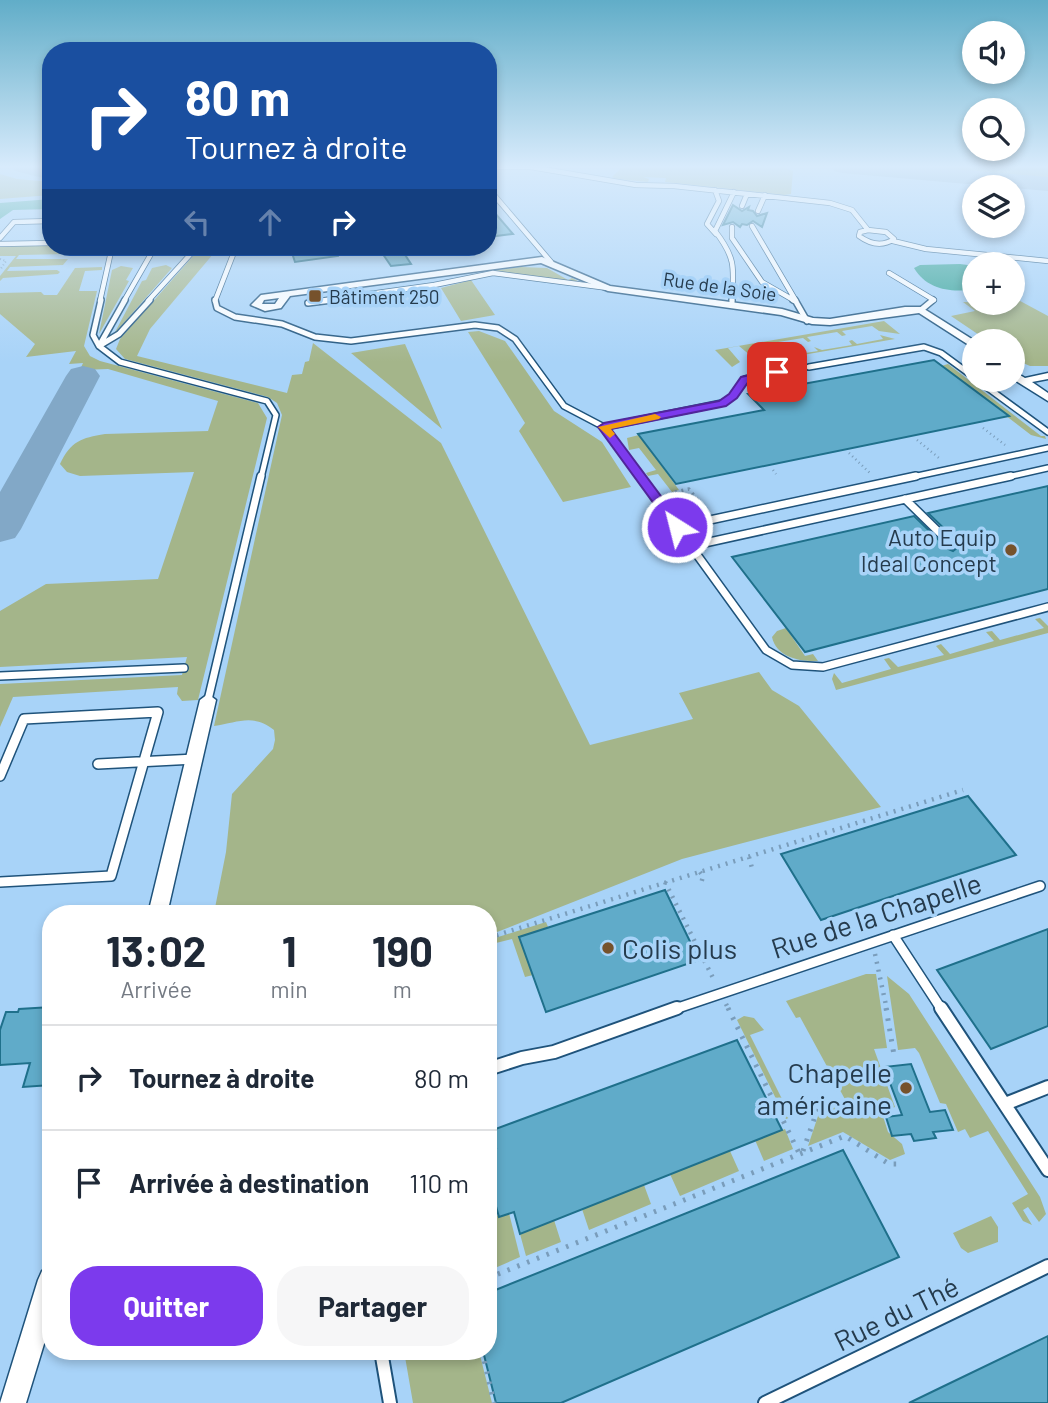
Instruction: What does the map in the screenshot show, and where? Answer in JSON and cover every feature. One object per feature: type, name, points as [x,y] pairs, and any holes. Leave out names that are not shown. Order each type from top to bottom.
[{"type":"street","name":"Rue de la Soie","points":[[288,294],[532,260],[551,262],[608,288],[782,312],[807,321],[830,321],[921,310]]},
{"type":"street","points":[[921,310],[962,337]]},
{"type":"street","points":[[1025,381],[1048,376]]},
{"type":"street","points":[[1025,382],[1048,398]]},
{"type":"street","points":[[160,905],[208,700]]},
{"type":"street","points":[[12,1403],[42,1308]]},
{"type":"lane","points":[[525,231],[551,262]]},
{"type":"lane","points":[[714,231],[726,246],[735,270],[732,305]]},
{"type":"lane","points":[[732,231],[732,238],[762,282],[795,301]]},
{"type":"lane","points":[[755,231],[807,321]]},
{"type":"lane","points":[[862,231],[859,236],[875,243],[893,241],[926,249],[1048,261]]},
{"type":"lane","points":[[876,231],[890,234],[893,241]]},
{"type":"lane","points":[[0,244],[42,243]]},
{"type":"lane","points":[[726,246],[739,247]]},
{"type":"lane","points":[[110,256],[93,335],[99,346],[120,362],[255,396],[267,401],[276,415],[208,700]]},
{"type":"lane","points":[[99,346],[150,256]]},
{"type":"lane","points":[[99,346],[119,334],[189,256]]},
{"type":"lane","points":[[232,256],[215,300],[217,308],[226,314],[275,322],[316,337],[351,341],[475,325],[498,328],[515,339],[564,406],[604,427],[766,650],[778,659],[802,667],[822,667],[1048,607]]},
{"type":"lane","points":[[308,303],[434,285],[493,273],[608,288]]},
{"type":"lane","points":[[889,273],[934,300],[921,310]]},
{"type":"lane","points":[[809,366],[924,347],[941,353],[962,369]]},
{"type":"lane","points":[[604,427],[722,403],[733,396],[745,379],[777,372]]},
{"type":"lane","points":[[994,392],[1048,432]]},
{"type":"lane","points":[[677,527],[1048,448]]},
{"type":"lane","points":[[691,546],[1048,468]]},
{"type":"lane","points":[[905,499],[952,545]]},
{"type":"lane","points":[[0,677],[184,668]]},
{"type":"lane","points":[[0,776],[24,719],[158,712],[111,876],[0,882]]},
{"type":"lane","points":[[98,764],[195,760]]},
{"type":"lane","name":"Rue de la Chapelle","points":[[497,1066],[554,1052],[1040,886]]},
{"type":"lane","points":[[893,935],[1048,1170]]},
{"type":"lane","points":[[1005,1104],[1048,1087]]},
{"type":"lane","name":"Rue du Thé","points":[[765,1403],[1048,1266]]},
{"type":"lane","points":[[383,1360],[390,1403]]},
{"type":"path","points":[[0,259],[6,261],[0,270]]},
{"type":"path","points":[[917,440],[951,469]]},
{"type":"path","points":[[675,492],[689,489],[713,520]]},
{"type":"path","points":[[497,935],[962,790]]},
{"type":"path","points":[[749,856],[752,861],[751,868]]},
{"type":"path","points":[[700,872],[703,876],[701,884]]},
{"type":"path","points":[[665,883],[801,1152]]},
{"type":"path","points":[[871,942],[881,975],[894,1055]]},
{"type":"path","points":[[801,1152],[818,1108]]},
{"type":"path","points":[[497,1274],[845,1136],[889,1164],[900,1164]]},
{"type":"path","points":[[484,1360],[494,1403]]},
{"type":"shaded area","points":[[42,245],[42,255],[19,255],[16,259],[68,259],[63,265],[10,267],[7,271],[57,270],[60,272],[58,274],[3,278],[0,281],[0,276],[16,256],[0,256],[0,246]]},
{"type":"shaded area","points":[[193,256],[211,256],[150,329],[137,356],[287,393],[292,375],[302,374],[305,362],[309,361],[313,343],[441,443],[590,745],[693,719],[679,693],[759,672],[772,690],[799,706],[881,807],[682,859],[497,932],[497,905],[216,905],[226,852],[232,794],[273,749],[275,740],[274,730],[252,720],[214,726],[282,415],[277,403],[268,397],[125,359],[116,349],[120,339]]},
{"type":"shaded area","points":[[962,264],[962,291],[941,288],[926,281],[914,268],[920,265]]},
{"type":"shaded area","points":[[166,265],[172,268],[114,334],[142,281],[146,280],[152,268]]},
{"type":"shaded area","points":[[121,266],[133,268],[126,280],[129,281],[99,334],[112,270]]},
{"type":"shaded area","points":[[102,267],[102,270],[85,271],[79,291],[97,291],[84,346],[90,356],[100,361],[258,403],[267,418],[198,700],[182,701],[177,694],[178,687],[13,697],[0,727],[0,684],[182,675],[187,657],[0,667],[0,611],[46,584],[158,579],[194,472],[80,476],[67,472],[60,464],[68,450],[83,439],[105,434],[208,431],[218,401],[108,369],[80,370],[83,363],[69,364],[76,351],[26,357],[35,344],[0,314],[0,293],[41,292],[44,295],[57,295],[75,268]]},
{"type":"shaded area","points":[[521,267],[547,268],[568,280],[572,278],[580,282],[486,272]]},
{"type":"shaded area","points":[[471,280],[495,315],[461,321],[441,288]]},
{"type":"shaded area","points":[[1025,304],[1048,316],[1048,366],[1025,364],[1025,329],[970,329],[951,316],[962,314],[1025,315]]},
{"type":"shaded area","points":[[884,321],[900,334],[879,331],[872,326],[842,331],[846,335],[842,336],[837,332],[807,337],[811,341],[808,342],[803,338],[772,343],[776,347],[772,348],[767,344],[751,347],[765,360],[781,357],[778,353],[782,352],[786,356],[818,351],[814,347],[822,350],[852,345],[849,341],[852,340],[857,344],[883,339],[880,335],[895,339],[768,361],[751,356],[739,346],[728,348],[740,362],[732,367],[715,350]]},
{"type":"shaded area","points":[[479,331],[505,341],[554,411],[602,442],[631,487],[563,502],[519,431],[525,423],[468,332]]},
{"type":"shaded area","points":[[405,344],[442,429],[351,353]]},
{"type":"shaded area","points":[[948,364],[962,375],[962,382],[941,366]]},
{"type":"shaded area","points":[[975,392],[984,392],[1046,439],[1031,435]]},
{"type":"shaded area","points":[[639,435],[679,490],[672,492],[658,474],[648,476],[646,473],[656,470],[639,448],[629,450],[627,438]]},
{"type":"shaded area","points":[[1040,618],[1048,626],[1048,633],[836,690],[832,679],[834,673],[842,683],[891,669],[884,659],[889,658],[898,667],[944,655],[936,646],[941,644],[950,654],[994,641],[986,632],[992,631],[1000,640],[1044,628],[1035,619]]},
{"type":"shaded area","points":[[786,628],[805,656],[813,654],[818,661],[790,657],[778,649],[772,637],[777,631]]},
{"type":"shaded area","points":[[546,922],[548,927],[519,937],[533,975],[525,977],[512,939],[497,943],[497,937]]},
{"type":"shaded area","points":[[866,974],[876,974],[887,1048],[874,1049],[895,1107],[882,1113],[888,1132],[902,1144],[905,1154],[890,1160],[843,1132],[808,1146],[819,1113],[847,1103],[800,1017],[796,1018],[786,1001]]},
{"type":"shaded area","points":[[887,976],[909,994],[1040,1197],[1046,1214],[1039,1222],[1028,1207],[1023,1210],[1032,1225],[1023,1221],[1012,1203],[1028,1194],[988,1131],[970,1138],[965,1129],[958,1132],[946,1104],[940,1103],[919,1053],[915,1048],[898,1050]]},
{"type":"shaded area","points":[[744,1016],[754,1018],[764,1030],[750,1035],[791,1117],[786,1119],[737,1020]]},
{"type":"shaded area","points":[[785,1129],[793,1149],[764,1161],[755,1140]]},
{"type":"shaded area","points":[[730,1151],[739,1171],[680,1196],[670,1174]]},
{"type":"shaded area","points":[[644,1185],[651,1204],[589,1230],[582,1209]]},
{"type":"shaded area","points":[[509,1213],[520,1257],[497,1267],[497,1216]]},
{"type":"shaded area","points":[[991,1216],[998,1227],[998,1242],[968,1253],[961,1248],[953,1233]]},
{"type":"shaded area","points":[[554,1220],[561,1242],[526,1256],[520,1234]]},
{"type":"shaded area","points":[[406,1360],[481,1360],[492,1403],[413,1403]]},
{"type":"building","points":[[497,231],[511,231],[513,234],[497,236]]},
{"type":"building","points":[[293,256],[338,256],[295,262]]},
{"type":"building","points":[[384,256],[406,256],[411,264],[391,266]]},
{"type":"building","points":[[934,360],[962,381],[962,392],[977,392],[1009,416],[676,484],[638,434],[764,410],[748,394]]},
{"type":"building","points":[[1048,486],[1048,589],[805,652],[732,557],[914,516],[953,551],[958,547],[957,541],[928,513]]},
{"type":"building","points":[[968,796],[1016,855],[821,920],[781,854]]},
{"type":"building","name":"Colis plus","points":[[665,890],[699,960],[546,1012],[519,937]]},
{"type":"building","points":[[1048,929],[1048,1026],[991,1049],[937,970]]},
{"type":"building","points":[[42,1008],[42,1086],[23,1087],[30,1063],[0,1065],[0,1030],[6,1012],[18,1012],[19,1009]]},
{"type":"building","points":[[737,1040],[782,1130],[520,1234],[514,1212],[499,1217],[497,1210],[497,1128]]},
{"type":"building","name":"Chapelle américaine","points":[[911,1064],[930,1112],[945,1110],[953,1130],[933,1132],[936,1138],[914,1141],[911,1134],[892,1136],[886,1117],[902,1115],[884,1067]]},
{"type":"building","points":[[843,1150],[899,1257],[561,1403],[496,1403],[485,1360],[497,1360],[497,1289]]},
{"type":"building","points":[[1048,1336],[1048,1403],[909,1403],[942,1387]]},
{"type":"taxiway","points":[[0,529],[83,376]]},
{"type":"slow traffic","points":[[610,434],[604,427],[655,417]]},
{"type":"place","name":"Bâtiment 250","points":[[315,296]]},
{"type":"place","name":"Auto Equip Ideal Concept","points":[[1011,550]]},
{"type":"place","name":"Colis plus","points":[[608,948]]},
{"type":"place","name":"Chapelle américaine","points":[[906,1088]]},
{"type":"route","points":[[677,527],[604,427],[707,408],[733,396],[745,379],[777,372]]}]
